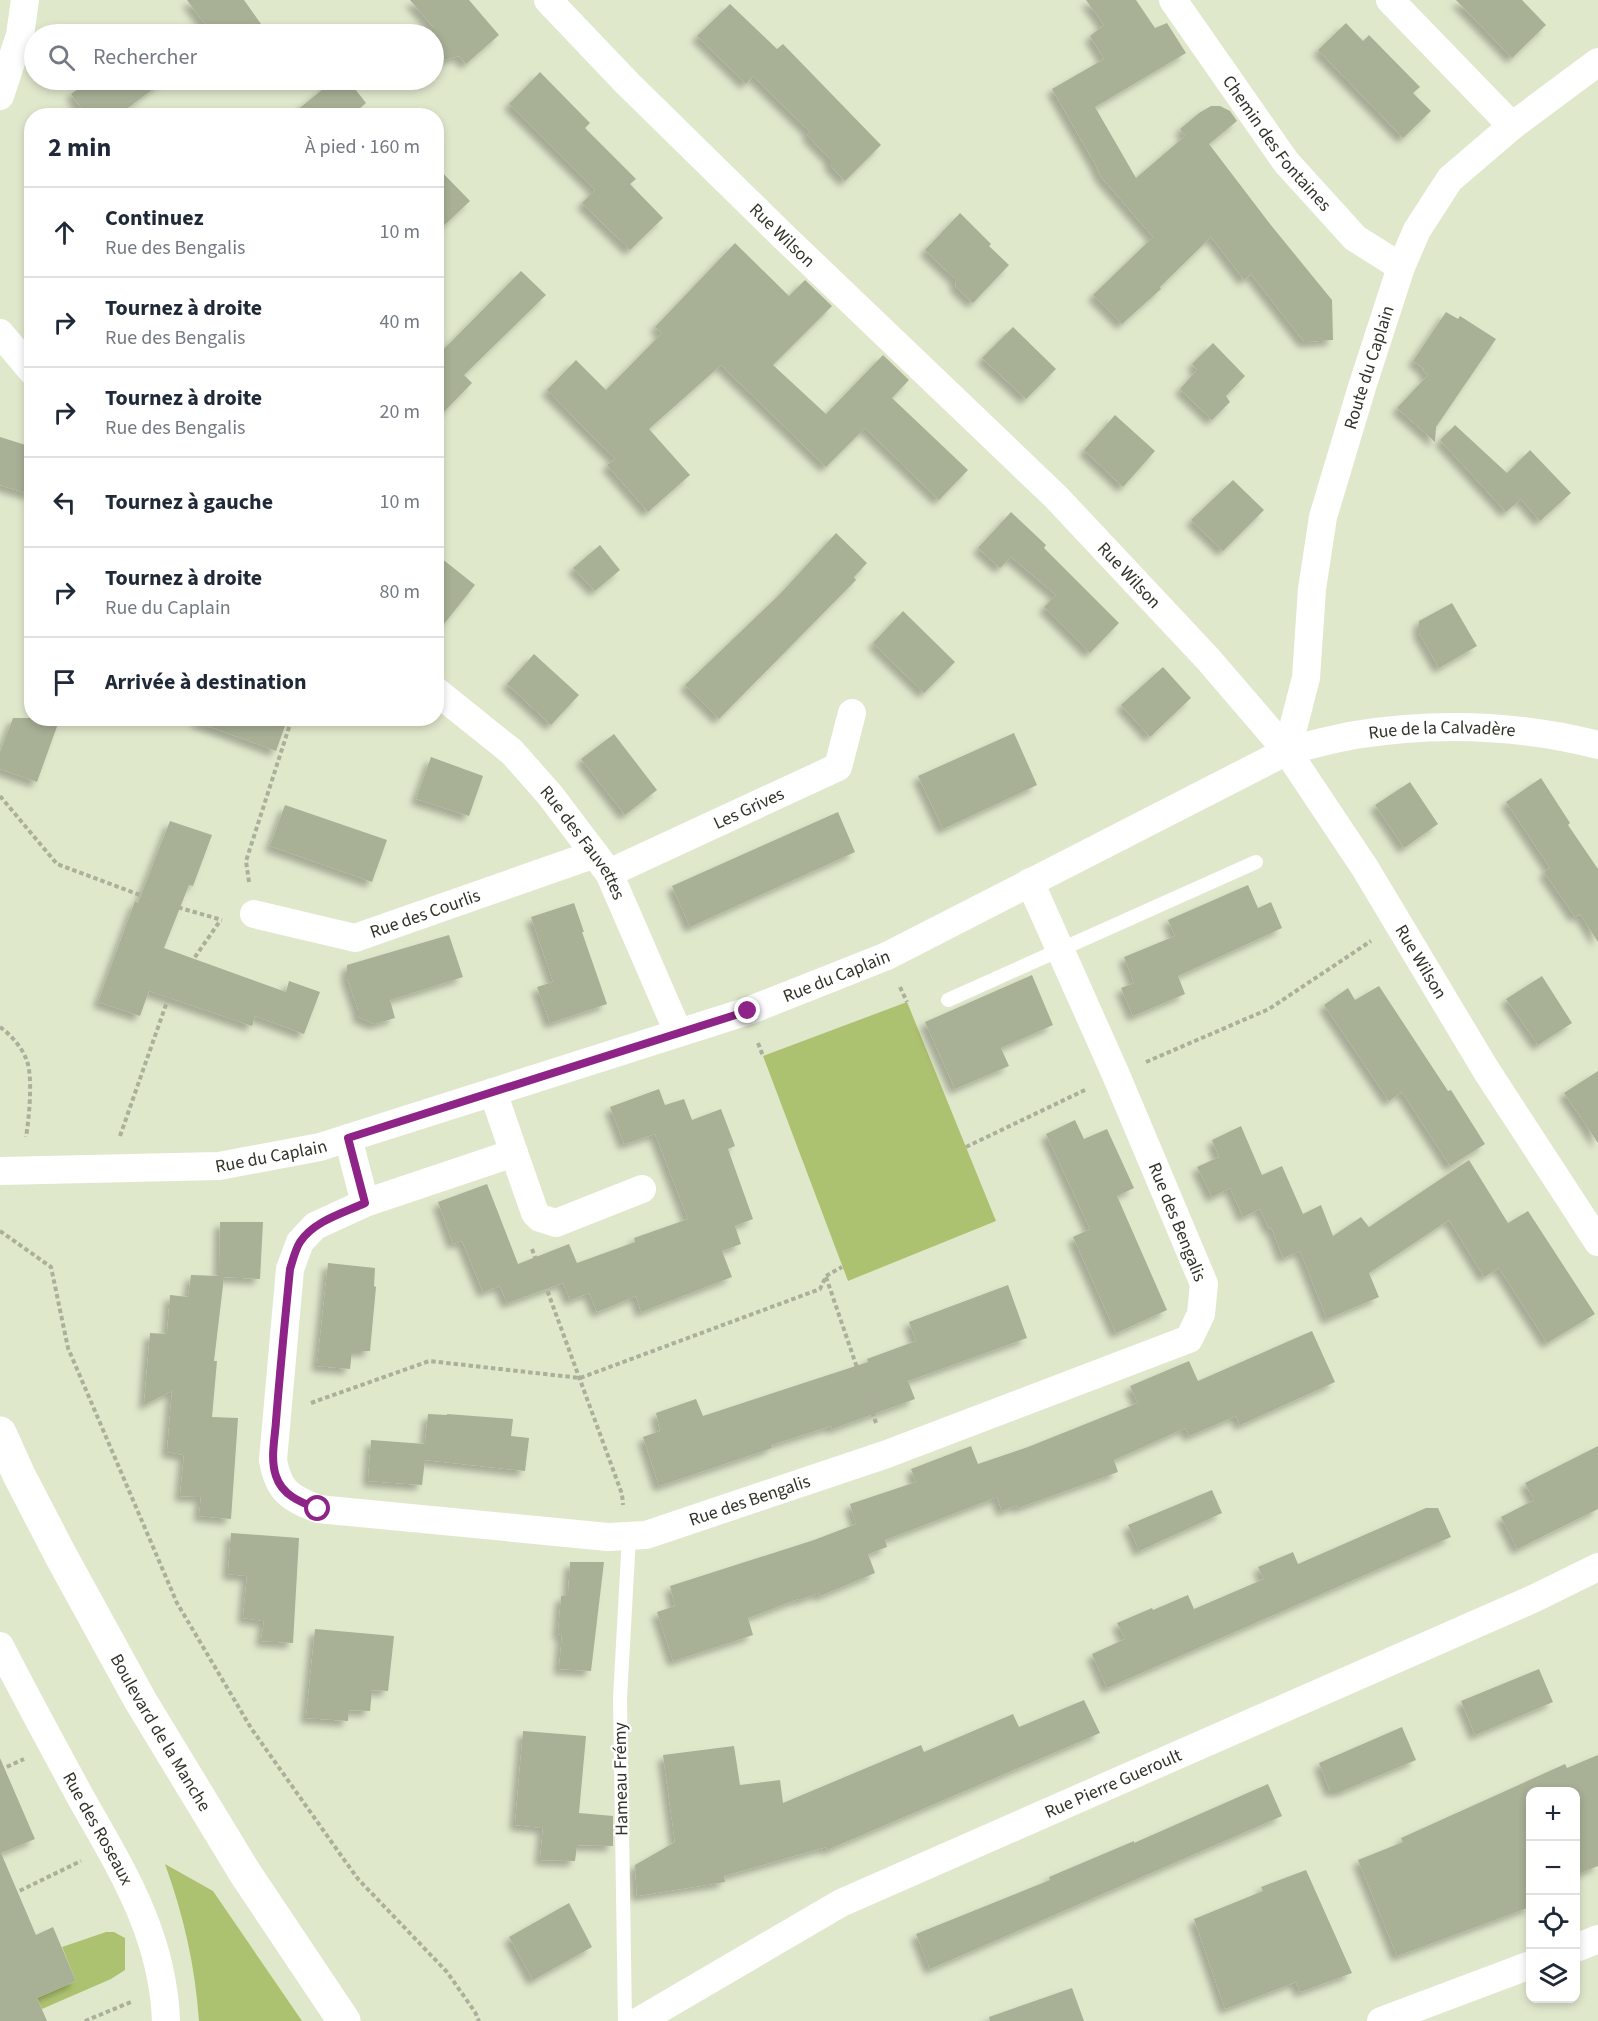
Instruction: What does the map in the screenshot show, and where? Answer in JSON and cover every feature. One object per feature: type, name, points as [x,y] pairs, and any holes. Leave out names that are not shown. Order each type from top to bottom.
[{"type":"main road","name":"Boulevard de la Manche","points":[[0,1433],[19,1475],[140,1700],[245,1873],[344,2021]]},
{"type":"street","points":[[0,96],[21,35],[25,0]]},
{"type":"street","name":"Rue Wilson","points":[[548,0],[627,83],[783,236],[1056,497],[1209,659],[1287,751],[1365,868],[1486,1071],[1598,1242]]},
{"type":"street","name":"Chemin des Fontaines","points":[[1173,0],[1286,162],[1354,238],[1401,267]]},
{"type":"street","points":[[1390,0],[1512,126]]},
{"type":"street","name":"Route du Caplain","points":[[1287,751],[1306,678],[1312,589],[1323,517],[1401,267],[1417,230],[1450,179],[1512,126],[1598,62]]},
{"type":"street","points":[[0,335],[24,362]]},
{"type":"street","name":"Rue des Fauvettes","points":[[444,697],[512,752],[550,795],[602,864],[678,1032]]},
{"type":"street","name":"Les Grives","points":[[602,864],[838,767],[852,713]]},
{"type":"street","name":"Rue de la Calvadère","points":[[1287,751],[1354,735],[1431,727],[1517,729],[1598,745]]},
{"type":"street","name":"Rue du Caplain","points":[[11,1171],[219,1166],[320,1148],[748,1011],[887,956],[1287,751]]},
{"type":"street","name":"Rue des Courlis","points":[[254,914],[355,938],[602,864]]},
{"type":"street","name":"Rue des Bengalis","points":[[514,1154],[365,1203],[315,1226],[300,1242],[290,1269],[273,1460],[276,1476],[282,1488],[295,1500],[318,1509],[608,1537],[646,1535],[887,1454],[1189,1339],[1202,1314],[1204,1284],[1116,1075],[1030,882]]},
{"type":"street","points":[[493,1092],[535,1213],[540,1218],[556,1223],[642,1189]]},
{"type":"street","points":[[348,1138],[365,1203]]},
{"type":"street","name":"Rue Pierre Gueroult","points":[[639,2021],[841,1903],[1535,1598],[1598,1568]]},
{"type":"street","name":"Rue des Roseaux","points":[[0,1646],[35,1715],[132,1889],[148,1929],[163,1989],[166,2021]]},
{"type":"street","points":[[1580,1946],[1598,1939]]},
{"type":"street","points":[[1381,2021],[1526,1967]]},
{"type":"lane","points":[[948,999],[1256,862]]},
{"type":"lane","name":"Hameau Frémy","points":[[625,2021],[620,1698],[628,1537]]},
{"type":"path","points":[[0,796],[57,864],[156,902],[220,921],[254,914],[246,861],[289,726]]},
{"type":"path","points":[[117,1168],[118,1142],[170,993],[220,921]]},
{"type":"path","points":[[966,1147],[1116,1075],[1269,1009],[1398,923]]},
{"type":"path","points":[[0,1027],[11,1034],[27,1061],[29,1113],[11,1171]]},
{"type":"path","points":[[535,1213],[531,1248],[621,1494],[628,1537]]},
{"type":"path","points":[[0,1231],[51,1267],[68,1348],[153,1552],[177,1603],[251,1728],[358,1879],[447,1972],[479,2021]]},
{"type":"path","points":[[277,1407],[293,1410],[429,1361],[580,1378],[820,1289],[826,1276],[842,1267]]},
{"type":"path","points":[[826,1276],[887,1454]]},
{"type":"path","points":[[13,1894],[109,1848]]},
{"type":"path","points":[[85,2021],[163,1989]]},
{"type":"green space","points":[[907,1002],[996,1221],[848,1281],[763,1056]]},
{"type":"green space","points":[[165,1864],[213,1891],[302,2021],[199,2021],[188,1941]]},
{"type":"green space","points":[[106,1932],[114,1932],[125,1938],[125,1970],[111,1979],[42,2009],[37,1998],[76,1981],[62,1947]]},
{"type":"building","points":[[187,0],[244,0],[261,24],[205,24]]},
{"type":"building","points":[[410,0],[469,0],[499,35],[466,64],[459,56],[444,60],[444,24],[431,24]]},
{"type":"building","points":[[1086,0],[1136,0],[1155,28],[1167,23],[1186,53],[1095,107],[1136,178],[1185,136],[1180,129],[1199,113],[1211,106],[1220,106],[1230,111],[1237,121],[1209,144],[1332,300],[1333,340],[1304,342],[1251,274],[1244,280],[1211,237],[1160,287],[1161,289],[1122,324],[1093,295],[1153,237],[1101,177],[1052,89],[1104,59],[1090,36],[1104,25]]},
{"type":"building","points":[[1456,0],[1522,0],[1546,25],[1512,58]]},
{"type":"building","points":[[730,4],[777,49],[783,44],[881,145],[845,181],[830,165],[830,159],[807,135],[810,132],[753,76],[746,84],[697,36]]},
{"type":"building","points":[[1346,23],[1363,41],[1369,35],[1420,87],[1413,93],[1431,111],[1403,138],[1318,50]]},
{"type":"building","points":[[540,72],[590,123],[585,128],[636,179],[630,184],[663,218],[630,250],[582,203],[595,190],[509,104]]},
{"type":"building","points":[[77,90],[152,90],[128,108],[81,108],[71,94]]},
{"type":"building","points":[[322,90],[356,90],[366,103],[360,108],[300,108]]},
{"type":"building","points":[[444,174],[470,201],[444,225]]},
{"type":"building","points":[[960,213],[1009,265],[973,303],[956,287],[955,279],[925,250]]},
{"type":"building","points":[[735,243],[789,296],[805,280],[832,306],[773,365],[826,414],[883,355],[909,380],[892,398],[968,470],[939,500],[865,428],[826,467],[721,365],[649,429],[690,475],[648,512],[607,465],[615,459],[547,390],[576,360],[606,390],[662,333],[655,327]]},
{"type":"building","points":[[521,271],[546,295],[464,375],[472,383],[444,412],[444,349]]},
{"type":"building","points":[[1446,312],[1458,319],[1460,316],[1496,339],[1436,427],[1435,442],[1397,408],[1428,375],[1413,361]]},
{"type":"building","points":[[1013,327],[1056,369],[1026,399],[982,358]]},
{"type":"building","points":[[1213,343],[1245,376],[1226,396],[1230,402],[1212,420],[1180,389],[1197,370],[1192,364]]},
{"type":"building","points":[[1115,415],[1155,451],[1123,487],[1084,450]]},
{"type":"building","points":[[1455,425],[1507,473],[1530,450],[1571,493],[1540,521],[1521,499],[1506,512],[1440,440]]},
{"type":"building","points":[[0,437],[24,444],[24,492],[0,485]]},
{"type":"building","points":[[1233,480],[1264,510],[1223,551],[1191,520]]},
{"type":"building","points":[[1011,512],[1046,545],[1044,548],[1119,623],[1090,653],[1044,607],[1056,595],[1011,557],[1000,568],[978,548]]},
{"type":"building","points":[[836,533],[867,563],[854,577],[856,580],[719,719],[685,685],[780,594]]},
{"type":"building","points":[[600,545],[620,570],[595,591],[573,568]]},
{"type":"building","points":[[444,560],[475,585],[444,624]]},
{"type":"building","points":[[1452,603],[1477,646],[1439,668],[1419,633],[1419,621]]},
{"type":"building","points":[[903,611],[955,662],[924,693],[873,643]]},
{"type":"building","points":[[534,654],[579,695],[551,725],[507,684]]},
{"type":"building","points":[[1163,667],[1191,698],[1150,737],[1121,705]]},
{"type":"building","points":[[13,718],[24,718],[24,726],[57,726],[37,782],[0,769],[0,752]]},
{"type":"building","points":[[208,726],[285,726],[276,751]]},
{"type":"building","points":[[1014,733],[1037,785],[943,829],[918,776]]},
{"type":"building","points":[[614,734],[657,790],[625,815],[581,759]]},
{"type":"building","points":[[431,757],[483,776],[469,816],[416,799]]},
{"type":"building","points":[[1541,778],[1570,823],[1568,825],[1598,869],[1598,942],[1580,914],[1575,917],[1544,872],[1550,868],[1506,802]]},
{"type":"building","points":[[1410,782],[1438,824],[1404,848],[1375,805]]},
{"type":"building","points":[[285,805],[387,840],[372,882],[270,846]]},
{"type":"building","points":[[838,812],[855,852],[690,927],[672,886]]},
{"type":"building","points":[[170,821],[212,835],[193,886],[189,885],[164,948],[286,992],[289,981],[320,992],[304,1034],[255,1016],[252,1026],[149,991],[140,1016],[98,1002],[135,901],[138,903]]},
{"type":"building","points":[[1248,885],[1258,908],[1271,902],[1282,928],[1178,976],[1185,994],[1133,1016],[1121,988],[1134,983],[1124,957],[1175,936],[1168,920]]},
{"type":"building","points":[[574,903],[607,1004],[550,1023],[537,987],[553,982],[531,917]]},
{"type":"building","points":[[449,935],[463,977],[390,1000],[395,1018],[374,1024],[358,1017],[358,1010],[347,978],[347,965]]},
{"type":"building","points":[[1032,975],[1053,1025],[1001,1048],[1009,1066],[955,1089],[925,1022]]},
{"type":"building","points":[[1542,976],[1572,1023],[1538,1045],[1506,999]]},
{"type":"building","points":[[1379,986],[1448,1091],[1451,1090],[1485,1144],[1450,1166],[1402,1092],[1389,1101],[1324,1005],[1348,988],[1355,1000]]},
{"type":"building","points":[[1598,1071],[1598,1143],[1564,1093]]},
{"type":"building","points":[[659,1089],[665,1105],[684,1099],[692,1120],[721,1109],[735,1146],[728,1149],[753,1219],[735,1226],[741,1244],[722,1251],[732,1277],[641,1312],[636,1296],[597,1312],[589,1293],[570,1300],[563,1283],[507,1303],[500,1286],[483,1292],[462,1241],[453,1244],[438,1202],[487,1184],[518,1264],[569,1244],[577,1263],[635,1242],[634,1238],[688,1219],[655,1134],[624,1144],[610,1107]]},
{"type":"building","points":[[1075,1120],[1084,1139],[1107,1129],[1134,1188],[1117,1196],[1167,1310],[1116,1333],[1073,1237],[1090,1229],[1046,1134]]},
{"type":"building","points":[[1241,1126],[1262,1175],[1282,1166],[1303,1214],[1321,1205],[1333,1236],[1361,1217],[1369,1227],[1469,1160],[1508,1223],[1528,1211],[1595,1314],[1547,1343],[1499,1268],[1484,1277],[1449,1220],[1369,1273],[1379,1297],[1327,1319],[1300,1251],[1283,1258],[1271,1227],[1269,1229],[1260,1209],[1243,1217],[1230,1188],[1212,1197],[1197,1167],[1219,1157],[1212,1140]]},
{"type":"building","points":[[220,1222],[263,1222],[260,1279],[224,1277],[214,1361],[217,1361],[212,1417],[238,1418],[231,1519],[199,1516],[201,1497],[180,1496],[184,1455],[167,1452],[172,1391],[144,1405],[150,1333],[167,1334],[170,1295],[188,1297],[191,1275],[219,1276]]},
{"type":"building","points":[[328,1263],[375,1268],[374,1286],[376,1287],[370,1351],[352,1351],[350,1369],[317,1366]]},
{"type":"building","points":[[1008,1285],[1027,1338],[908,1381],[915,1399],[832,1429],[831,1426],[771,1445],[772,1448],[659,1486],[643,1437],[660,1431],[656,1413],[696,1399],[703,1416],[868,1362],[867,1359],[916,1341],[909,1322]]},
{"type":"building","points":[[1312,1331],[1335,1382],[1240,1425],[1236,1416],[1189,1436],[1185,1428],[1114,1460],[1118,1472],[1018,1508],[1017,1505],[1002,1511],[997,1497],[885,1540],[887,1547],[868,1554],[875,1573],[820,1596],[819,1593],[798,1599],[748,1618],[753,1635],[673,1661],[657,1612],[675,1606],[670,1586],[814,1540],[856,1524],[850,1504],[916,1482],[911,1469],[971,1446],[978,1464],[1028,1447],[1138,1403],[1130,1386],[1189,1361],[1198,1381]]},
{"type":"building","points":[[428,1414],[513,1419],[511,1436],[529,1438],[525,1471],[425,1460],[422,1485],[368,1481],[371,1440],[425,1444]]},
{"type":"building","points":[[1598,1446],[1598,1509],[1517,1549],[1501,1517],[1534,1500],[1525,1483]]},
{"type":"building","points":[[1212,1490],[1222,1513],[1139,1551],[1128,1525]]},
{"type":"building","points":[[1426,1508],[1438,1508],[1451,1537],[1107,1688],[1092,1654],[1125,1639],[1117,1623],[1188,1595],[1194,1609],[1264,1579],[1258,1567],[1293,1552],[1298,1564]]},
{"type":"building","points":[[231,1533],[299,1538],[293,1643],[261,1641],[264,1621],[243,1618],[247,1576],[228,1574]]},
{"type":"building","points":[[570,1562],[604,1562],[591,1671],[559,1669],[562,1635],[558,1634],[561,1596],[568,1596]]},
{"type":"building","points":[[315,1629],[394,1636],[388,1691],[372,1690],[370,1711],[349,1710],[348,1721],[306,1718]]},
{"type":"building","points":[[1539,1669],[1553,1702],[1475,1735],[1461,1701]]},
{"type":"building","points":[[1084,1700],[1100,1733],[827,1850],[826,1847],[724,1876],[725,1882],[637,1896],[635,1865],[675,1842],[663,1755],[734,1746],[740,1785],[780,1780],[783,1803],[921,1745],[924,1752],[1013,1714],[1019,1727]]},
{"type":"building","points":[[1402,1727],[1416,1760],[1342,1791],[1330,1791],[1319,1763]]},
{"type":"building","points":[[523,1731],[586,1736],[579,1813],[613,1816],[613,1846],[577,1845],[575,1861],[540,1860],[543,1828],[515,1825]]},
{"type":"building","points":[[1598,1755],[1598,1866],[1580,1873],[1580,1787],[1526,1787],[1526,1908],[1397,1956],[1358,1860],[1403,1842],[1401,1838],[1565,1764],[1567,1768]]},
{"type":"building","points":[[0,1758],[35,1839],[1,1853],[36,1935],[53,1927],[76,1981],[37,1998],[47,2021],[0,2021]]},
{"type":"building","points":[[1268,1784],[1282,1816],[930,1969],[916,1934],[1050,1880],[1049,1877],[1134,1841],[1134,1843]]},
{"type":"building","points":[[1306,1870],[1352,1973],[1300,1992],[1296,1982],[1225,2009],[1194,1919],[1263,1891],[1261,1887]]},
{"type":"building","points":[[569,1903],[592,1947],[533,1980],[509,1937]]},
{"type":"building","points":[[1072,1988],[1084,2021],[990,2021],[989,2017]]},
{"type":"route","points":[[318,1509],[295,1500],[282,1488],[276,1476],[273,1460],[277,1407],[290,1269],[300,1242],[315,1226],[365,1203],[348,1138],[748,1011]]}]
